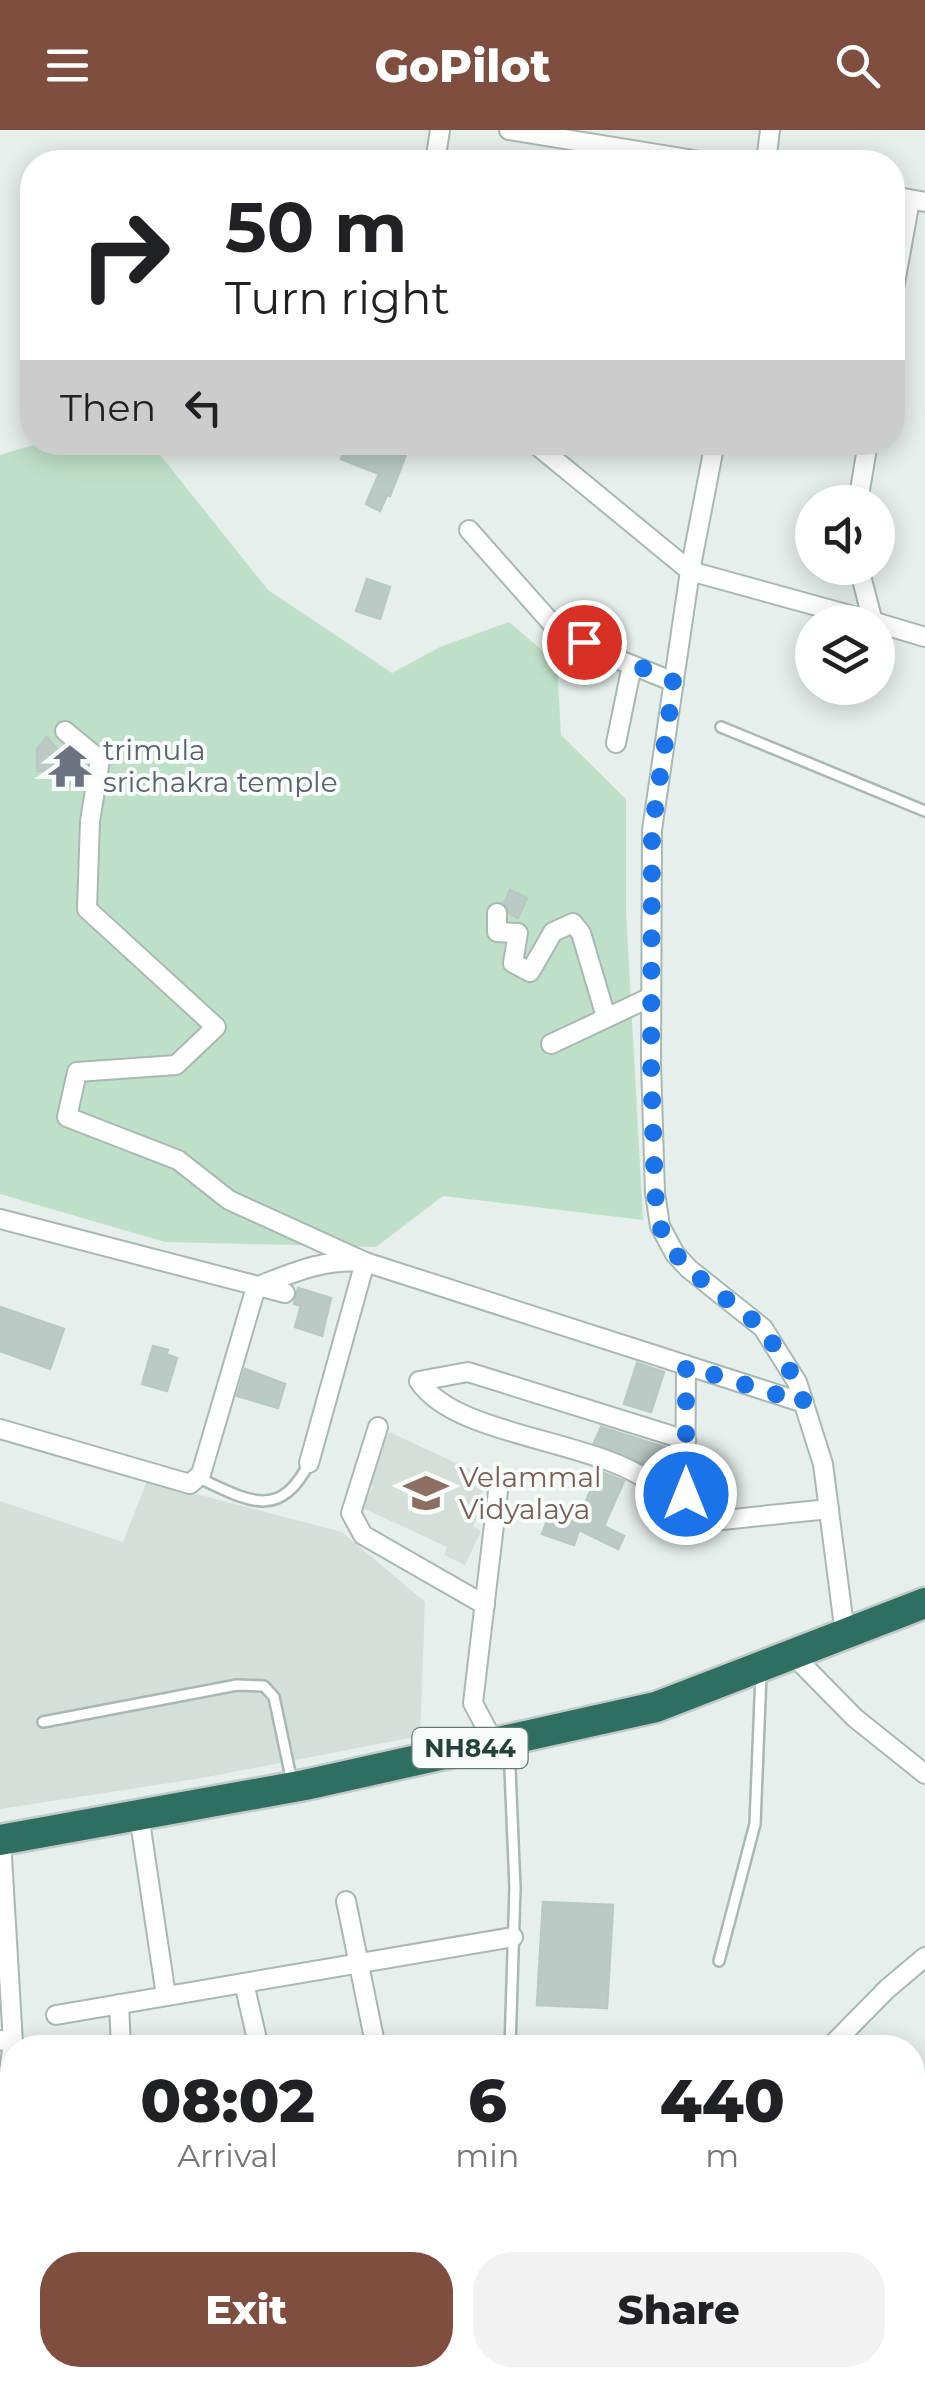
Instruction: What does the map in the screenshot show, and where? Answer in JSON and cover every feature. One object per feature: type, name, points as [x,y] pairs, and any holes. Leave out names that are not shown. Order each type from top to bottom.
[{"type":"highway","name":"NH844","points":[[1,1840],[293,1787],[656,1707],[925,1602]]},
{"type":"street","points":[[508,130],[628,139],[665,150]]},
{"type":"street","points":[[549,455],[690,571],[811,605]]},
{"type":"street","points":[[712,455],[690,571],[652,830],[654,1174],[660,1226],[666,1242],[688,1269],[763,1328],[797,1382],[823,1464],[845,1634]]},
{"type":"street","points":[[861,485],[866,455]]},
{"type":"street","points":[[468,530],[555,627],[674,682]]},
{"type":"street","points":[[895,627],[924,632]]},
{"type":"street","points":[[616,743],[632,665]]},
{"type":"street","points":[[65,732],[100,760],[90,820],[87,910],[216,1027],[176,1065],[76,1072],[67,1116],[178,1160],[229,1200],[365,1262],[804,1403]]},
{"type":"street","points":[[498,913],[497,932],[518,933],[513,963],[530,972],[552,932],[572,923],[581,933],[606,1017]]},
{"type":"street","points":[[551,1044],[651,997]]},
{"type":"street","points":[[0,1218],[286,1293]]},
{"type":"street","points":[[256,1288],[318,1263],[365,1262]]},
{"type":"street","points":[[309,1463],[365,1262]]},
{"type":"street","points":[[0,1430],[186,1484],[199,1478],[256,1288]]},
{"type":"street","points":[[686,1366],[686,1520]]},
{"type":"street","points":[[686,1440],[468,1372],[419,1381],[427,1394],[473,1419],[599,1458],[653,1484],[686,1520],[703,1522],[829,1509]]},
{"type":"street","points":[[378,1427],[350,1513],[363,1535],[484,1605]]},
{"type":"street","points":[[498,1491],[473,1703],[502,1741]]},
{"type":"street","points":[[792,1654],[855,1718],[925,1774]]},
{"type":"street","points":[[138,1815],[166,1996]]},
{"type":"street","points":[[1,1840],[6,2035]]},
{"type":"street","points":[[346,1901],[374,2035]]},
{"type":"street","points":[[56,2015],[513,1937]]},
{"type":"street","points":[[842,2035],[925,1957]]},
{"type":"street","points":[[244,1983],[256,2035]]},
{"type":"street","points":[[119,2004],[120,2035]]},
{"type":"lane","points":[[721,728],[925,812]]},
{"type":"lane","points":[[199,1478],[235,1495],[262,1501],[283,1498],[297,1487],[309,1463]]},
{"type":"lane","points":[[719,1961],[755,1824],[761,1666]]},
{"type":"lane","points":[[42,1722],[237,1685],[264,1686],[274,1698],[293,1787]]},
{"type":"lane","points":[[502,1741],[515,1888],[510,2035]]},
{"type":"shaded area","name":"Velammal Vidyalaya","points":[[389,1432],[489,1478],[478,1501],[482,1508],[473,1526],[481,1531],[465,1565],[444,1555],[447,1547],[363,1508],[373,1486],[366,1482]]},
{"type":"shaded area","points":[[147,1481],[342,1532],[425,1602],[420,1736],[202,1778],[0,1809],[0,1501],[123,1542]]},
{"type":"green space","points":[[20,449],[20,455],[159,455],[268,590],[392,673],[440,647],[509,622],[557,663],[561,735],[626,799],[626,912],[643,1220],[443,1196],[376,1247],[165,1242],[0,1194],[0,455]]},
{"type":"building","points":[[342,455],[406,455],[380,511],[366,504],[379,474],[341,459]]},
{"type":"building","points":[[367,579],[390,587],[380,619],[356,611]]},
{"type":"building","name":"trimula srichakra temple","points":[[47,737],[59,751],[69,750],[86,765],[84,778],[78,784],[66,786],[50,771],[37,771],[37,749]]},
{"type":"building","points":[[510,890],[527,898],[518,918],[510,914],[504,903]]},
{"type":"building","points":[[298,1288],[331,1298],[322,1336],[295,1327],[301,1306],[294,1304]]},
{"type":"building","points":[[0,1307],[64,1329],[50,1369],[0,1351]]},
{"type":"building","points":[[153,1346],[168,1350],[166,1354],[177,1358],[167,1391],[142,1384]]},
{"type":"building","points":[[637,1363],[664,1372],[651,1412],[624,1404]]},
{"type":"building","points":[[245,1369],[285,1384],[278,1408],[237,1396]]},
{"type":"building","points":[[601,1427],[673,1450],[667,1475],[594,1443]]},
{"type":"building","points":[[599,1471],[624,1481],[604,1526],[624,1536],[618,1549],[579,1530],[574,1545],[542,1534],[550,1501],[580,1515]]},
{"type":"building","points":[[543,1902],[613,1905],[607,2008],[537,2005]]},
{"type":"place","name":"trimula srichakra temple","points":[[70,766]]},
{"type":"place","name":"Velammal Vidyalaya","points":[[426,1493]]},
{"type":"route","points":[[584,642],[674,682],[652,830],[651,1063],[655,1193],[660,1226],[666,1242],[688,1269],[763,1328],[797,1382],[804,1403],[686,1366],[686,1494]]}]
